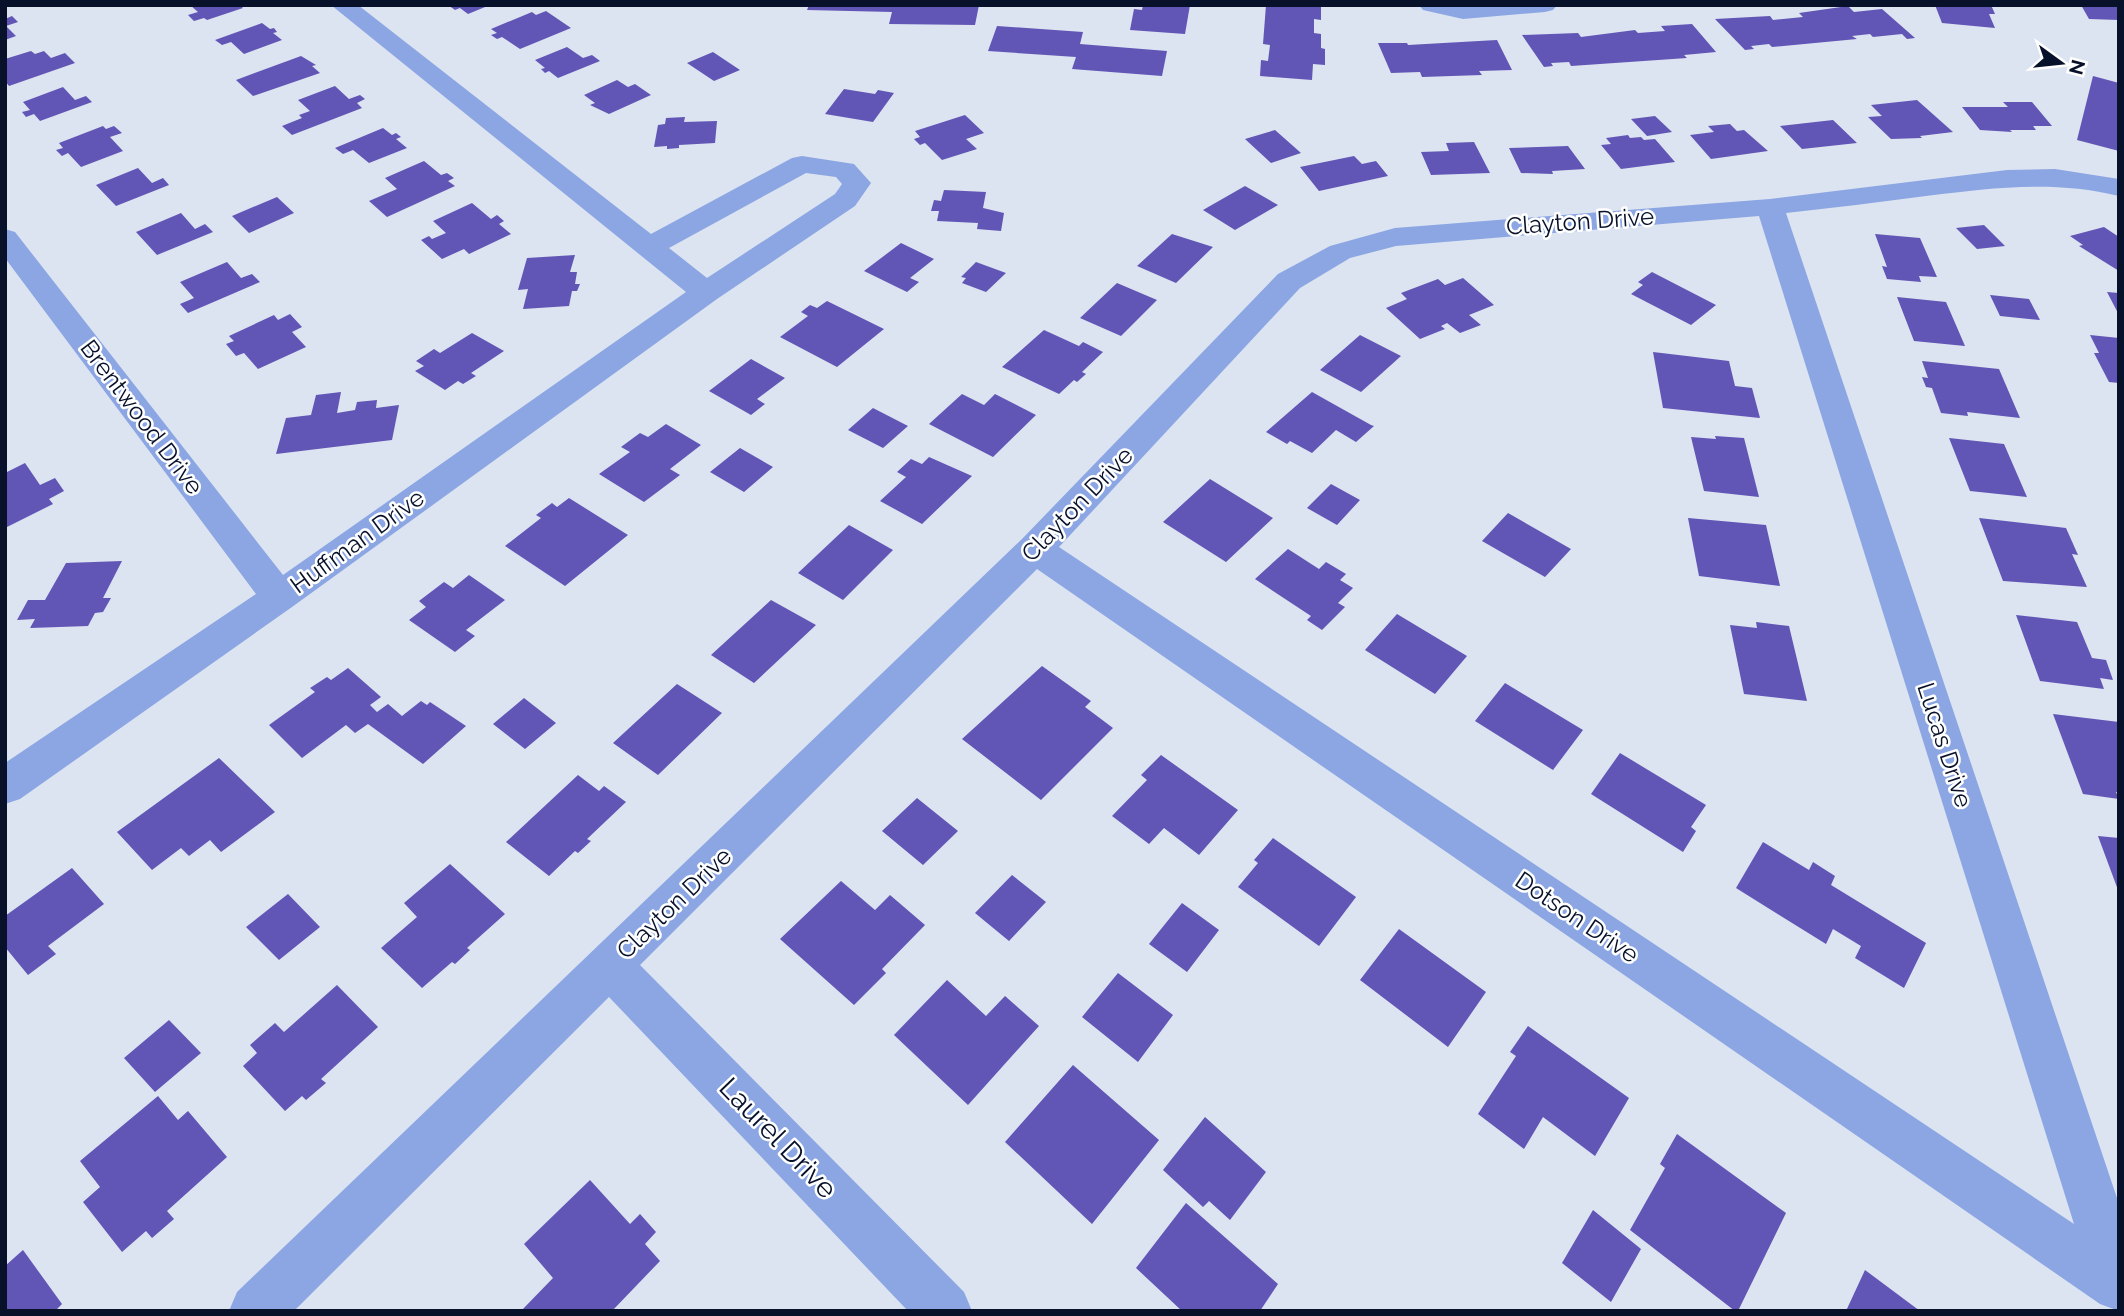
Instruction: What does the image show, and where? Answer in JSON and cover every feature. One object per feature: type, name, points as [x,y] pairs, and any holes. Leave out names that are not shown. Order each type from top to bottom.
[{"type":"street","points":[[343,5],[706,292]]},
{"type":"street","points":[[1431,5],[1463,12],[1545,5]]},
{"type":"street","name":"Huffman Drive","points":[[5,786],[279,597],[706,292],[845,200],[857,183],[844,170],[802,164],[649,247]]},
{"type":"street","name":"Clayton Drive","points":[[256,1311],[1035,549],[1289,281],[1340,252],[1395,237],[1770,207],[2007,178],[2055,177],[2104,183],[2119,188]]},
{"type":"street","name":"Lucas Drive","points":[[1770,207],[2119,1286]]},
{"type":"street","name":"Brentwood Drive","points":[[5,238],[279,597]]},
{"type":"street","name":"Dotson Drive","points":[[1035,549],[2119,1286]]},
{"type":"street","name":"Laurel Drive","points":[[610,966],[946,1311]]},
{"type":"street","points":[[2112,1311],[2119,1286]]},
{"type":"building","points":[[190,5],[240,5],[243,8],[207,20],[204,18],[194,21],[188,15],[198,12]]},
{"type":"building","points":[[448,5],[490,5],[468,14],[460,8],[455,10]]},
{"type":"building","points":[[809,5],[979,5],[975,25],[889,24],[892,12],[807,10]]},
{"type":"building","points":[[1143,5],[1190,5],[1185,34],[1130,30],[1134,9],[1142,10]]},
{"type":"building","points":[[1266,5],[1321,5],[1321,20],[1314,19],[1314,33],[1321,34],[1325,65],[1313,64],[1312,80],[1260,76],[1261,60],[1268,61],[1270,45],[1263,44]]},
{"type":"building","points":[[1935,5],[1991,5],[1995,14],[1989,14],[1995,28],[1942,23]]},
{"type":"building","points":[[2081,5],[2119,5],[2119,20],[2089,19]]},
{"type":"building","points":[[1848,6],[1854,12],[1882,9],[1915,38],[1907,39],[1902,34],[1873,37],[1870,34],[1852,36],[1857,39],[1772,47],[1769,44],[1751,46],[1754,49],[1745,50],[1715,19],[1770,16],[1773,20],[1803,17],[1799,13]]},
{"type":"building","points":[[546,11],[571,28],[520,49],[502,37],[497,39],[491,35],[497,33],[491,29],[532,12],[536,15]]},
{"type":"building","points":[[12,16],[18,22],[6,26],[16,36],[5,40],[5,19]]},
{"type":"building","points":[[262,23],[270,29],[274,28],[277,32],[273,33],[282,40],[244,54],[231,42],[222,45],[215,40]]},
{"type":"building","points":[[1692,24],[1716,52],[1684,55],[1687,58],[1571,66],[1569,62],[1551,63],[1553,66],[1544,67],[1522,35],[1578,33],[1581,37],[1635,30],[1638,33],[1665,31],[1661,26]]},
{"type":"building","points":[[997,26],[1083,32],[1080,44],[1167,51],[1162,76],[1072,69],[1076,57],[988,51]]},
{"type":"building","points":[[1497,40],[1512,70],[1479,71],[1482,75],[1422,77],[1420,72],[1391,73],[1378,43],[1408,45]]},
{"type":"building","points":[[567,47],[583,58],[592,55],[600,61],[558,78],[549,71],[545,73],[541,69],[545,68],[535,60]]},
{"type":"building","points":[[31,51],[35,54],[44,51],[51,58],[65,53],[75,63],[9,86],[5,81],[5,59]]},
{"type":"building","points":[[713,52],[740,70],[714,81],[687,63]]},
{"type":"building","points":[[301,56],[316,65],[312,66],[320,73],[253,96],[236,80]]},
{"type":"building","points":[[2093,76],[2119,83],[2119,151],[2077,140]]},
{"type":"building","points":[[617,80],[628,87],[635,84],[651,95],[609,114],[590,105],[595,103],[584,95]]},
{"type":"building","points":[[335,86],[349,99],[360,95],[365,99],[357,103],[362,108],[292,135],[282,126],[302,118],[299,115],[310,111],[298,100]]},
{"type":"building","points":[[63,87],[75,100],[86,96],[92,102],[40,121],[34,114],[26,117],[22,112],[30,110],[23,102]]},
{"type":"building","points":[[844,89],[875,94],[878,90],[894,93],[873,122],[825,114]]},
{"type":"building","points":[[1917,100],[1953,132],[1920,136],[1922,138],[1891,139],[1868,117],[1882,116],[1871,105]]},
{"type":"building","points":[[2003,102],[2032,102],[2052,126],[2033,126],[2036,130],[2010,130],[2012,132],[1980,130],[1962,107],[2008,107]]},
{"type":"building","points":[[965,115],[984,133],[966,139],[977,149],[942,160],[925,143],[920,145],[914,139],[920,137],[915,131]]},
{"type":"building","points":[[1655,116],[1672,132],[1647,136],[1631,119]]},
{"type":"building","points":[[685,117],[684,122],[717,121],[715,143],[679,145],[679,148],[667,149],[667,146],[654,147],[658,125],[665,124],[666,118]]},
{"type":"building","points":[[1833,120],[1857,143],[1802,149],[1780,126]]},
{"type":"building","points":[[1730,124],[1737,131],[1744,130],[1768,151],[1711,159],[1690,135],[1714,132],[1708,126]]},
{"type":"building","points":[[103,126],[106,129],[114,126],[122,133],[110,137],[123,151],[81,167],[68,153],[62,156],[56,150],[63,148],[59,143]]},
{"type":"building","points":[[383,128],[392,135],[396,133],[401,137],[396,139],[407,148],[369,163],[353,150],[343,154],[335,148]]},
{"type":"building","points":[[1275,130],[1301,153],[1271,163],[1245,139]]},
{"type":"building","points":[[1628,135],[1630,138],[1655,139],[1675,162],[1621,169],[1601,145],[1611,144],[1606,138]]},
{"type":"building","points":[[1474,142],[1490,173],[1431,175],[1421,152],[1449,151],[1446,143]]},
{"type":"building","points":[[1568,146],[1585,169],[1552,171],[1553,174],[1521,173],[1509,148]]},
{"type":"building","points":[[1354,156],[1362,164],[1376,161],[1388,176],[1319,191],[1300,167]]},
{"type":"building","points":[[424,161],[441,175],[447,173],[454,178],[448,181],[455,186],[387,217],[369,201],[397,189],[385,178]]},
{"type":"building","points":[[138,168],[152,183],[163,178],[169,185],[116,206],[96,185]]},
{"type":"building","points":[[1245,186],[1278,205],[1235,230],[1203,210]]},
{"type":"building","points":[[944,190],[986,192],[983,208],[1004,213],[1001,231],[977,229],[978,223],[937,221],[939,211],[931,211],[934,200],[941,201]]},
{"type":"building","points":[[277,197],[294,213],[249,233],[232,216]]},
{"type":"building","points":[[472,203],[491,219],[497,215],[504,221],[499,224],[511,234],[469,254],[464,249],[442,259],[421,240],[446,233],[433,221]]},
{"type":"building","points":[[181,213],[195,229],[205,224],[213,232],[157,255],[136,232]]},
{"type":"building","points":[[1984,225],[2005,246],[1977,249],[1956,228]]},
{"type":"building","points":[[2104,227],[2119,237],[2119,271],[2079,246],[2083,245],[2070,236]]},
{"type":"building","points":[[1172,234],[1213,247],[1176,283],[1137,266]]},
{"type":"building","points":[[1875,234],[1920,238],[1937,277],[1919,276],[1921,282],[1887,279],[1882,266],[1887,267]]},
{"type":"building","points":[[901,243],[934,259],[910,278],[919,282],[907,292],[864,271]]},
{"type":"building","points":[[575,255],[570,272],[577,272],[575,284],[580,284],[577,291],[572,291],[569,306],[523,309],[528,289],[518,290],[527,258]]},
{"type":"building","points":[[227,262],[241,278],[252,274],[260,282],[188,313],[180,304],[194,298],[180,282]]},
{"type":"building","points":[[976,262],[1006,273],[986,292],[962,283],[966,278],[961,277]]},
{"type":"building","points":[[1652,272],[1716,305],[1691,325],[1631,294],[1643,285],[1638,282]]},
{"type":"building","points":[[1463,278],[1494,305],[1469,315],[1481,325],[1460,333],[1447,323],[1441,326],[1445,329],[1420,339],[1386,308],[1407,299],[1401,293],[1438,279],[1445,285]]},
{"type":"building","points":[[1117,283],[1157,300],[1121,336],[1080,318]]},
{"type":"building","points":[[2107,292],[2119,293],[2119,315]]},
{"type":"building","points":[[1990,295],[2029,299],[2040,320],[2000,316]]},
{"type":"building","points":[[1897,297],[1946,302],[1965,346],[1914,341]]},
{"type":"building","points":[[827,301],[884,329],[837,367],[780,337],[808,316],[801,312],[810,305],[817,308]]},
{"type":"building","points":[[290,314],[302,327],[292,332],[306,347],[258,369],[244,353],[236,356],[226,344],[234,341],[229,336],[274,315],[278,320]]},
{"type":"building","points":[[1044,330],[1079,346],[1083,342],[1103,352],[1082,372],[1086,374],[1077,382],[1074,380],[1059,394],[1002,367]]},
{"type":"building","points":[[472,333],[504,351],[471,373],[476,376],[463,384],[458,381],[445,390],[415,371],[424,366],[416,361],[434,349],[440,353]]},
{"type":"building","points":[[1360,335],[1401,356],[1361,392],[1320,370]]},
{"type":"building","points":[[2090,335],[2119,338],[2119,383],[2109,382],[2094,353],[2099,353]]},
{"type":"building","points":[[1653,352],[1729,361],[1735,386],[1752,388],[1760,418],[1663,408]]},
{"type":"building","points":[[751,359],[785,378],[757,399],[765,404],[751,415],[709,391]]},
{"type":"building","points":[[1922,361],[1999,369],[2020,418],[1967,412],[1968,416],[1941,413],[1932,388],[1926,387],[1922,377],[1928,378]]},
{"type":"building","points":[[341,392],[337,413],[355,410],[357,402],[377,400],[376,408],[399,405],[392,440],[276,454],[286,418],[311,415],[316,395]]},
{"type":"building","points":[[1312,392],[1374,426],[1356,442],[1336,430],[1312,453],[1290,441],[1287,444],[1266,432]]},
{"type":"building","points":[[962,394],[984,405],[995,394],[1036,415],[993,457],[929,424]]},
{"type":"building","points":[[873,408],[908,426],[883,448],[848,430]]},
{"type":"building","points":[[666,424],[701,445],[670,469],[680,475],[644,502],[599,474],[630,452],[621,447],[640,433],[648,437]]},
{"type":"building","points":[[1715,436],[1744,438],[1759,497],[1704,491],[1691,437],[1716,439]]},
{"type":"building","points":[[1949,438],[2004,444],[2027,497],[1970,491]]},
{"type":"building","points":[[740,448],[773,467],[744,492],[710,472]]},
{"type":"building","points":[[929,457],[972,476],[922,524],[880,501],[906,477],[897,472],[911,459],[922,464]]},
{"type":"building","points":[[25,463],[40,485],[55,478],[64,491],[49,499],[53,504],[5,528],[5,473]]},
{"type":"building","points":[[1210,479],[1273,518],[1226,562],[1163,522]]},
{"type":"building","points":[[1331,484],[1360,500],[1337,525],[1307,508]]},
{"type":"building","points":[[569,498],[628,535],[565,586],[505,546],[541,518],[536,515],[552,503],[557,507]]},
{"type":"building","points":[[1508,513],[1571,549],[1545,577],[1482,541]]},
{"type":"building","points":[[1688,518],[1766,525],[1780,586],[1699,576]]},
{"type":"building","points":[[1979,518],[2066,528],[2078,555],[2072,554],[2087,587],[2003,581]]},
{"type":"building","points":[[849,525],[893,550],[843,600],[798,573]]},
{"type":"building","points":[[1288,549],[1319,569],[1326,562],[1346,574],[1340,580],[1353,588],[1338,603],[1345,607],[1322,630],[1307,620],[1311,616],[1255,579]]},
{"type":"building","points":[[122,561],[103,598],[111,598],[103,612],[95,613],[88,626],[30,628],[35,619],[17,620],[28,600],[45,600],[66,563]]},
{"type":"building","points":[[469,575],[505,600],[466,630],[475,636],[455,652],[409,620],[426,607],[419,601],[444,582],[453,588]]},
{"type":"building","points":[[771,600],[816,625],[754,683],[711,655]]},
{"type":"building","points":[[1397,614],[1467,656],[1435,694],[1365,650]]},
{"type":"building","points":[[2016,615],[2077,622],[2092,658],[2106,660],[2113,680],[2100,678],[2104,689],[2040,681]]},
{"type":"building","points":[[1756,622],[1789,626],[1807,701],[1744,694],[1730,625],[1757,628]]},
{"type":"building","points":[[1042,666],[1091,701],[1085,707],[1113,728],[1041,800],[962,739]]},
{"type":"building","points":[[348,668],[381,697],[370,705],[377,712],[388,704],[402,716],[421,701],[427,705],[430,702],[466,726],[423,764],[368,724],[355,733],[346,725],[302,758],[269,725],[315,692],[310,688],[327,677],[331,680]]},
{"type":"building","points":[[1505,683],[1583,730],[1553,770],[1475,721]]},
{"type":"building","points":[[677,684],[722,713],[658,775],[613,743]]},
{"type":"building","points":[[524,698],[556,723],[525,749],[493,724]]},
{"type":"building","points":[[2053,714],[2119,722],[2119,792],[2116,792],[2119,799],[2083,794]]},
{"type":"building","points":[[1620,753],[1706,805],[1691,827],[1696,831],[1683,852],[1591,794]]},
{"type":"building","points":[[1161,755],[1238,810],[1199,855],[1164,828],[1149,844],[1112,816],[1147,780],[1141,775]]},
{"type":"building","points":[[219,758],[275,812],[221,852],[210,840],[189,856],[181,848],[152,870],[117,832]]},
{"type":"building","points":[[578,775],[599,791],[604,786],[626,802],[587,839],[591,841],[578,853],[575,851],[549,876],[506,842]]},
{"type":"building","points":[[917,798],[958,831],[923,865],[882,831]]},
{"type":"building","points":[[2098,836],[2119,838],[2119,890],[2118,890]]},
{"type":"building","points":[[1273,838],[1356,897],[1319,946],[1238,887],[1258,863],[1254,860]]},
{"type":"building","points":[[1763,842],[1809,870],[1813,862],[1835,876],[1831,885],[1926,943],[1904,988],[1855,958],[1861,946],[1833,929],[1826,944],[1736,888]]},
{"type":"building","points":[[450,864],[505,914],[467,948],[470,950],[455,964],[452,962],[422,988],[381,948],[417,917],[404,903]]},
{"type":"building","points":[[72,868],[104,904],[48,946],[56,954],[28,975],[5,947],[5,916]]},
{"type":"building","points":[[1012,875],[1046,902],[1009,941],[975,913]]},
{"type":"building","points":[[841,881],[875,910],[890,895],[925,925],[882,969],[886,973],[854,1005],[780,939]]},
{"type":"building","points":[[288,894],[320,927],[279,960],[246,927]]},
{"type":"building","points":[[1182,903],[1219,930],[1187,972],[1149,944]]},
{"type":"building","points":[[1399,929],[1486,992],[1448,1047],[1360,980]]},
{"type":"building","points":[[1118,973],[1173,1015],[1138,1062],[1082,1017]]},
{"type":"building","points":[[947,980],[986,1016],[1005,996],[1039,1026],[968,1105],[894,1035]]},
{"type":"building","points":[[337,985],[378,1027],[321,1079],[326,1083],[306,1100],[302,1096],[285,1111],[243,1066],[257,1053],[250,1045],[275,1023],[284,1032]]},
{"type":"building","points":[[169,1020],[201,1053],[155,1092],[124,1058]]},
{"type":"building","points":[[1528,1026],[1629,1098],[1595,1156],[1543,1117],[1524,1149],[1478,1114],[1516,1056],[1510,1052]]},
{"type":"building","points":[[1073,1065],[1159,1140],[1092,1224],[1005,1142]]},
{"type":"building","points":[[158,1096],[178,1120],[188,1111],[227,1157],[167,1211],[174,1219],[152,1238],[146,1231],[122,1252],[83,1202],[100,1187],[80,1161]]},
{"type":"building","points":[[1205,1117],[1266,1172],[1230,1220],[1209,1201],[1203,1207],[1163,1170]]},
{"type":"building","points":[[1677,1134],[1786,1213],[1738,1311],[1630,1230],[1665,1168],[1660,1164]]},
{"type":"building","points":[[590,1180],[630,1224],[640,1214],[656,1232],[645,1244],[660,1261],[612,1311],[521,1311],[553,1278],[524,1244]]},
{"type":"building","points":[[1186,1203],[1278,1284],[1260,1311],[1182,1311],[1136,1268]]},
{"type":"building","points":[[1593,1210],[1641,1249],[1611,1302],[1562,1263]]},
{"type":"building","points":[[23,1250],[62,1304],[55,1311],[5,1311],[5,1266]]},
{"type":"building","points":[[1865,1270],[1920,1311],[1846,1311]]}]
